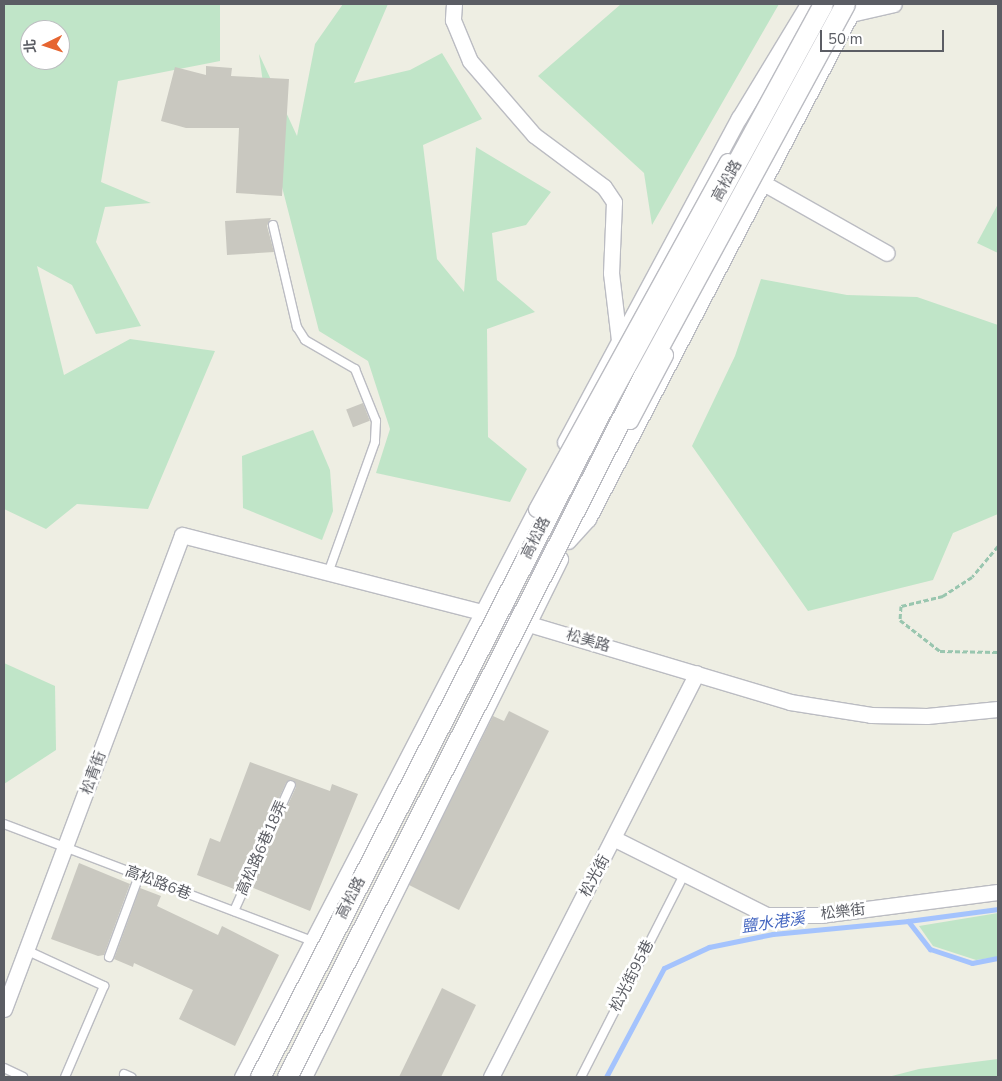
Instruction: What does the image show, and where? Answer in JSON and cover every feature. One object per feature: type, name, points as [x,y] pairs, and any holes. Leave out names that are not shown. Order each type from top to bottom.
[{"type":"street","points":[[454,4],[455,27],[470,61],[534,135],[604,187],[614,202],[611,273],[619,340]]},
{"type":"street","points":[[809,4],[850,8],[894,4]]},
{"type":"street","name":"高松路","points":[[528,523],[536,494],[718,157],[809,4]]},
{"type":"street","name":"高松路","points":[[287,1077],[765,131],[823,4]]},
{"type":"street","name":"高松路","points":[[260,1077],[606,402],[765,131],[850,8]]},
{"type":"street","name":"高松路","points":[[568,541],[588,519],[765,184],[850,8]]},
{"type":"street","name":"高松路","points":[[242,1077],[479,612],[734,148],[765,131]]},
{"type":"street","name":"高松路","points":[[304,1077],[529,624],[568,541],[764,164],[765,131]]},
{"type":"street","points":[[718,157],[887,253]]},
{"type":"street","name":"松美路","points":[[182,535],[529,624],[790,702],[871,715],[928,716],[998,709]]},
{"type":"street","name":"松青街","points":[[4,1009],[28,951],[182,535]]},
{"type":"street","name":"松光街","points":[[491,1077],[615,839],[697,673]]},
{"type":"street","name":"松樂街","points":[[615,839],[767,915],[789,918],[998,892]]},
{"type":"lane","points":[[273,225],[297,327],[305,340],[356,369],[376,421],[375,442],[328,573]]},
{"type":"lane","name":"高松路6巷18弄","points":[[234,911],[291,785]]},
{"type":"lane","name":"高松路6巷","points":[[4,824],[312,941]]},
{"type":"lane","name":"松光街95巷","points":[[581,1077],[684,875]]},
{"type":"lane","points":[[110,957],[139,876]]},
{"type":"lane","points":[[28,951],[104,986],[65,1077]]},
{"type":"lane","points":[[4,1068],[23,1077]]},
{"type":"path","points":[[998,546],[972,577],[943,596],[901,606],[900,620],[940,651],[998,652]]},
{"type":"green space","points":[[4,4],[220,4],[220,61],[118,81],[101,182],[151,203],[105,207],[96,242],[141,326],[96,334],[72,285],[37,266],[64,375],[130,339],[215,351],[148,509],[77,504],[46,529],[4,509]]},
{"type":"green space","points":[[343,4],[388,4],[354,83],[410,70],[442,53],[482,119],[423,145],[437,259],[464,292],[476,147],[551,192],[526,225],[492,233],[497,280],[535,312],[487,329],[488,437],[527,469],[510,502],[376,473],[390,429],[368,361],[319,331],[272,148],[259,54],[297,136],[315,44]]},
{"type":"green space","points":[[621,4],[779,4],[652,225],[644,173],[538,76]]},
{"type":"green space","points":[[998,204],[998,253],[977,243]]},
{"type":"green space","points":[[761,279],[847,295],[917,297],[998,325],[998,514],[953,533],[933,580],[808,611],[692,446],[735,356]]},
{"type":"green space","points":[[313,430],[330,470],[333,511],[322,540],[243,508],[242,456]]},
{"type":"green space","points":[[4,663],[55,686],[56,750],[4,784]]},
{"type":"green space","points":[[998,913],[998,957],[976,960],[933,946],[919,926]]},
{"type":"green space","points":[[998,1059],[998,1077],[888,1077],[919,1069]]},
{"type":"building","points":[[206,66],[232,68],[231,76],[289,79],[282,196],[236,193],[239,128],[186,128],[161,121],[175,67],[206,75]]},
{"type":"building","points":[[271,218],[267,226],[274,252],[227,255],[225,221]]},
{"type":"building","points":[[363,403],[370,421],[353,427],[346,409]]},
{"type":"building","points":[[509,711],[549,731],[459,910],[409,885],[493,716],[504,721]]},
{"type":"building","points":[[250,762],[330,791],[332,784],[358,794],[310,911],[251,887],[296,787],[293,780],[286,783],[240,883],[234,889],[197,875],[210,838],[220,842]]},
{"type":"building","points":[[79,863],[130,884],[104,955],[98,956],[51,939]]},
{"type":"building","points":[[140,888],[161,896],[157,906],[218,935],[222,926],[279,955],[235,1046],[179,1019],[193,990],[134,963],[133,967],[114,959]]},
{"type":"building","points":[[442,988],[476,1005],[441,1077],[399,1077]]},
{"type":"waterway","points":[[908,921],[998,909]]},
{"type":"waterway","name":"鹽水港溪","points":[[606,1077],[664,968],[709,947],[773,934],[908,921],[930,949],[972,963],[998,958]]}]
